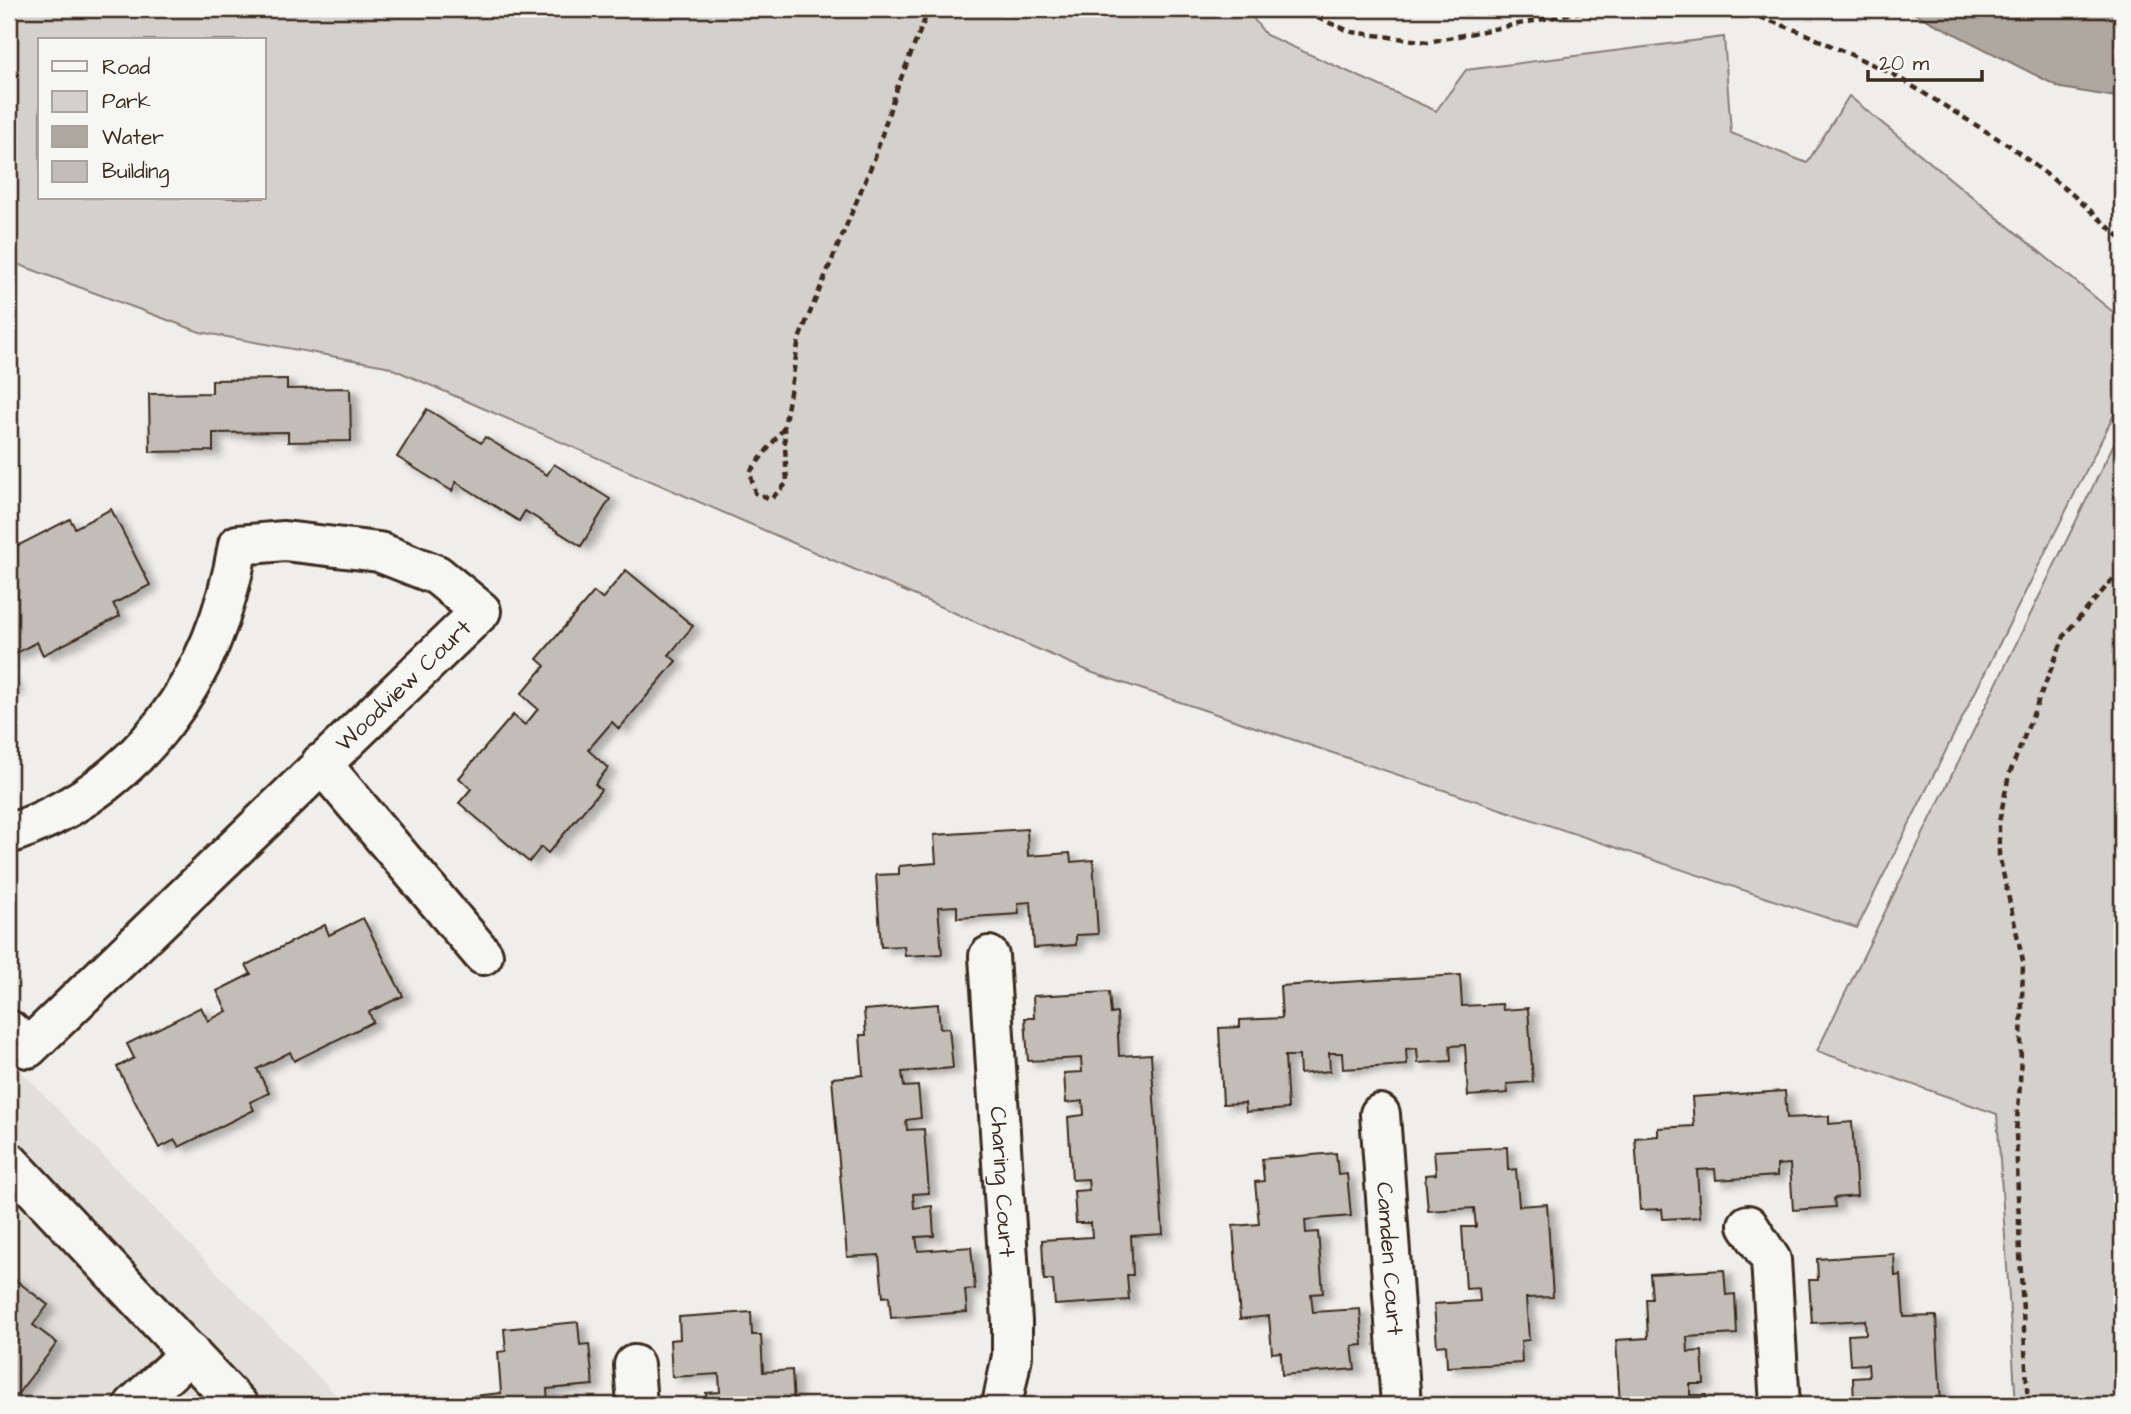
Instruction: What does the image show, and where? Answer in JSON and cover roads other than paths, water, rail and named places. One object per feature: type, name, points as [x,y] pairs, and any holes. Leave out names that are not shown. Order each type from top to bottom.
[{"type":"street","name":"Woodview Court","points":[[9,834],[57,814],[95,790],[136,756],[178,705],[202,664],[220,617],[232,582],[238,545],[284,541],[379,552],[437,575],[481,611],[27,1048],[9,1030]]},
{"type":"street","points":[[321,763],[483,955]]},
{"type":"street","name":"Charing Court","points":[[989,956],[1012,1322],[1012,1356],[1002,1405]]},
{"type":"street","name":"Camden Court","points":[[1380,1114],[1401,1405]]},
{"type":"street","points":[[9,1161],[238,1405]]},
{"type":"street","points":[[1748,1224],[1771,1260],[1780,1405]]},
{"type":"street","points":[[134,1405],[190,1353]]},
{"type":"street","points":[[634,1365],[637,1405]]},
{"type":"water","points":[[1906,9],[2122,9],[2122,98],[2061,88]]}]
